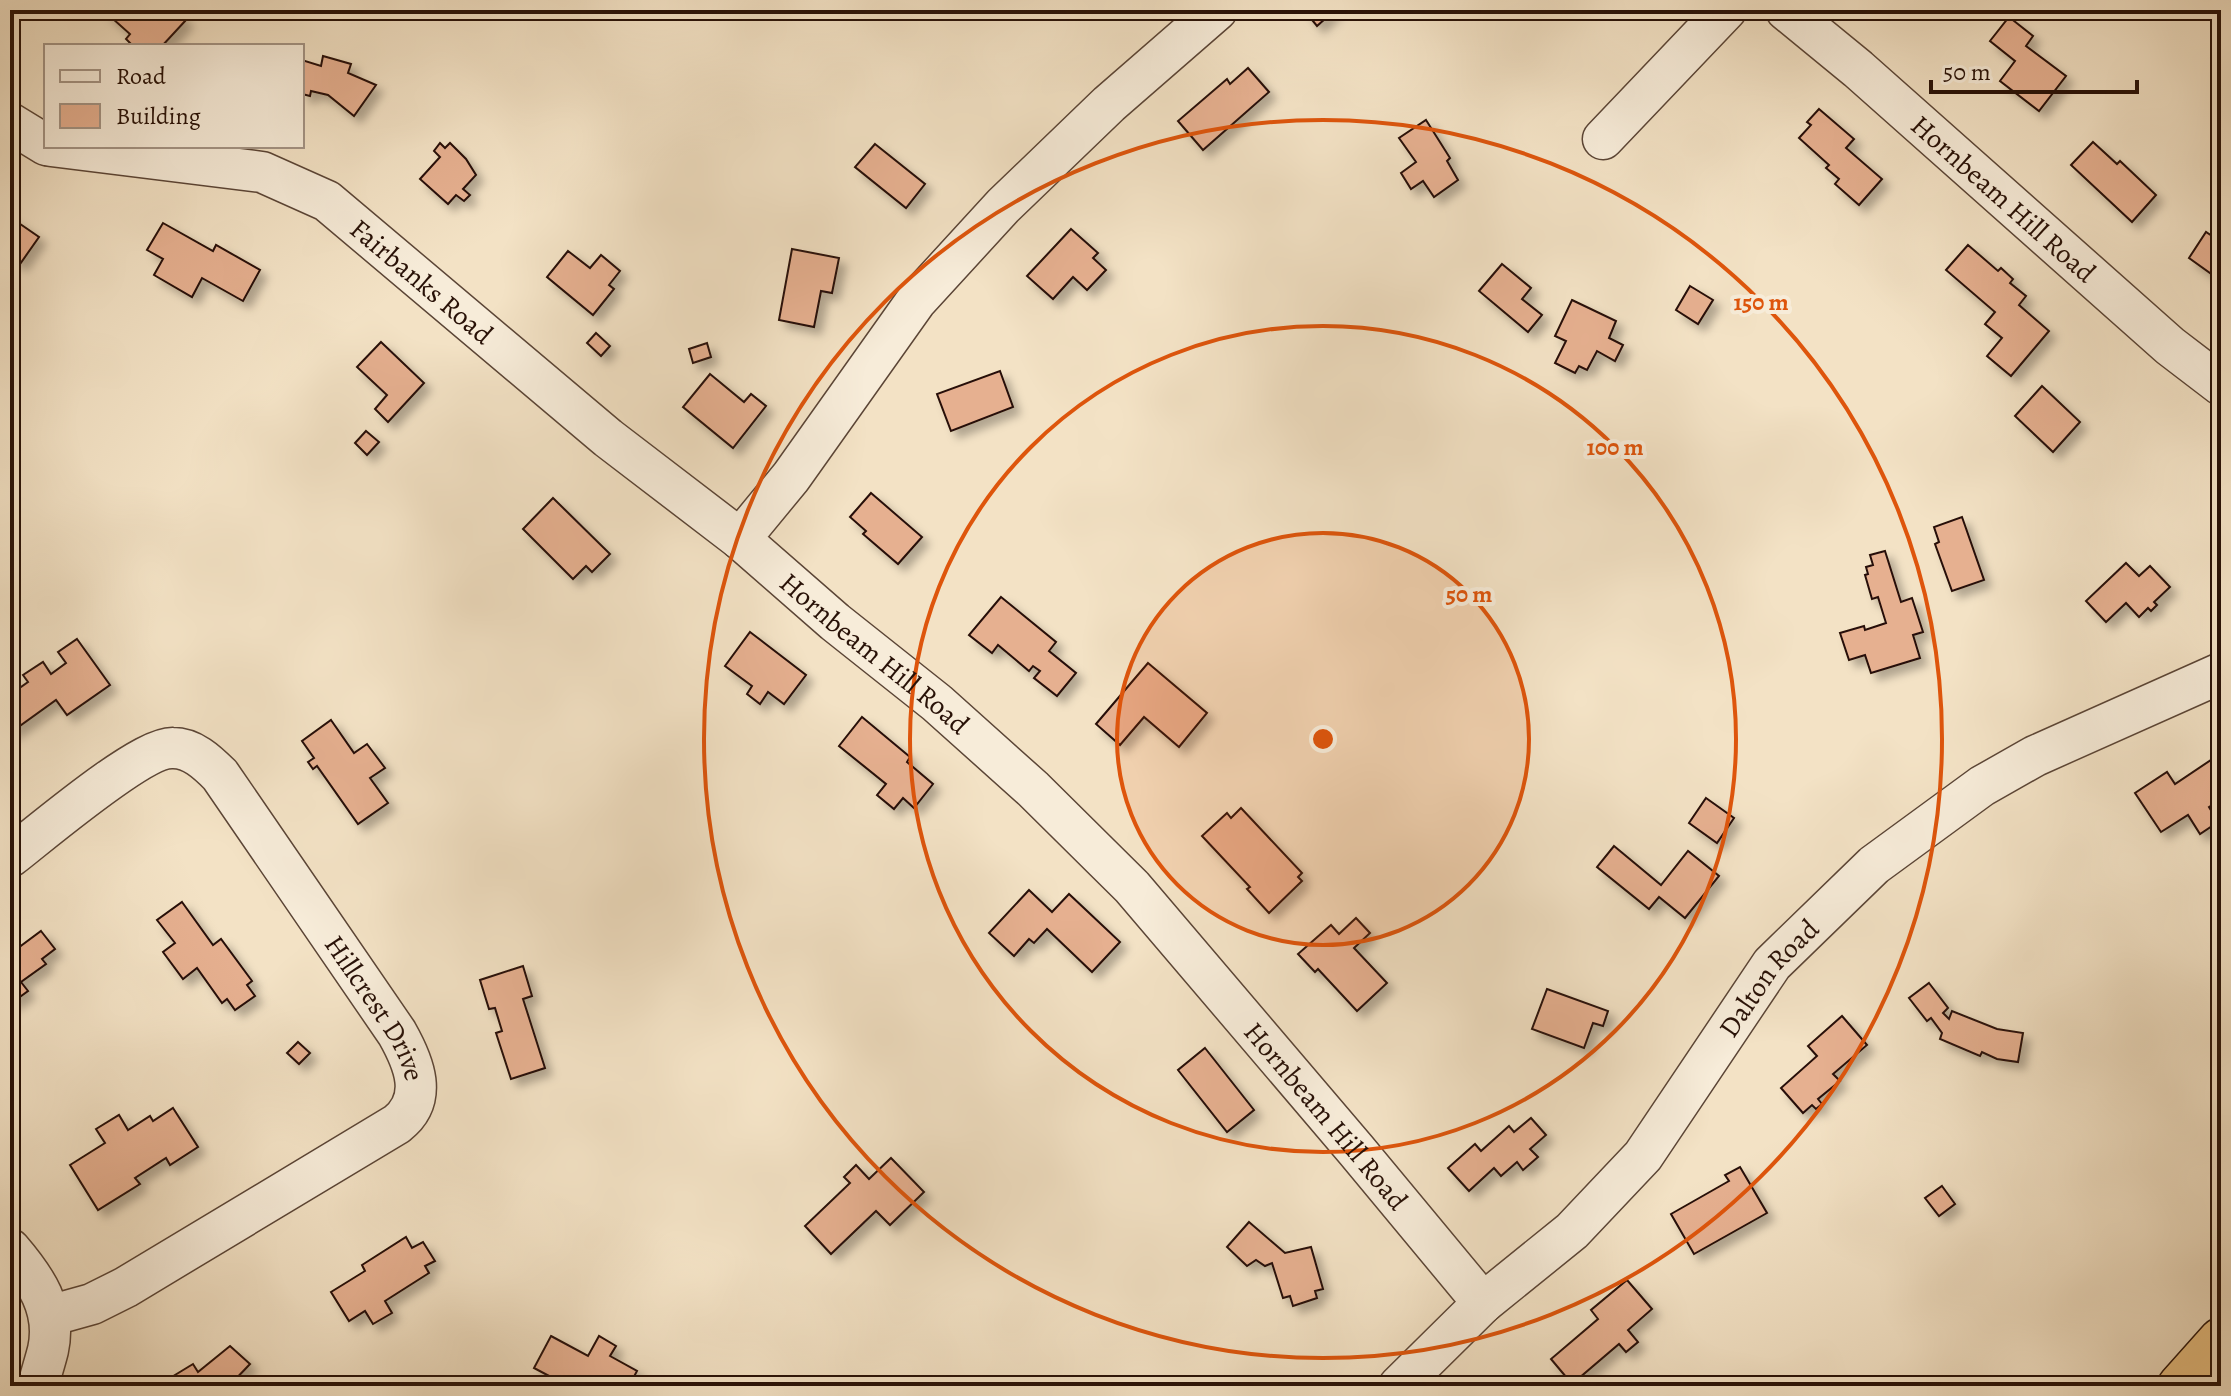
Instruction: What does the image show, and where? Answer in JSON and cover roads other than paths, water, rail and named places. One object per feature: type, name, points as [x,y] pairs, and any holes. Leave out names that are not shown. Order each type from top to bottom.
[{"type":"highway","points":[[2180,1386],[2221,1340]]},
{"type":"street","points":[[740,539],[791,477],[916,301],[1003,206],[1109,104],[1217,10]]},
{"type":"street","points":[[1603,139],[1726,10]]},
{"type":"street","name":"Hornbeam Hill Road","points":[[1786,10],[1858,69],[2170,346],[2221,385]]},
{"type":"street","name":"Fairbanks Road","points":[[10,123],[44,144]]},
{"type":"street","name":"Fairbanks Road","points":[[64,148],[262,172],[327,201],[608,438],[740,539]]},
{"type":"street","name":"Hornbeam Hill Road","points":[[740,539],[835,622],[937,703],[1033,789],[1132,887],[1483,1303]]},
{"type":"street","name":"Dalton Road","points":[[1399,1386],[1483,1303],[1572,1231],[1643,1156],[1772,964],[1874,865],[1982,786],[2035,756],[2221,673]]},
{"type":"street","name":"Hillcrest Drive","points":[[10,857],[144,756],[172,748],[193,753],[220,775],[397,1033],[410,1058],[416,1084],[412,1107],[397,1124],[126,1287],[92,1304],[49,1316]]},
{"type":"street","points":[[10,1249],[38,1285],[49,1316],[50,1334],[38,1386]]}]
